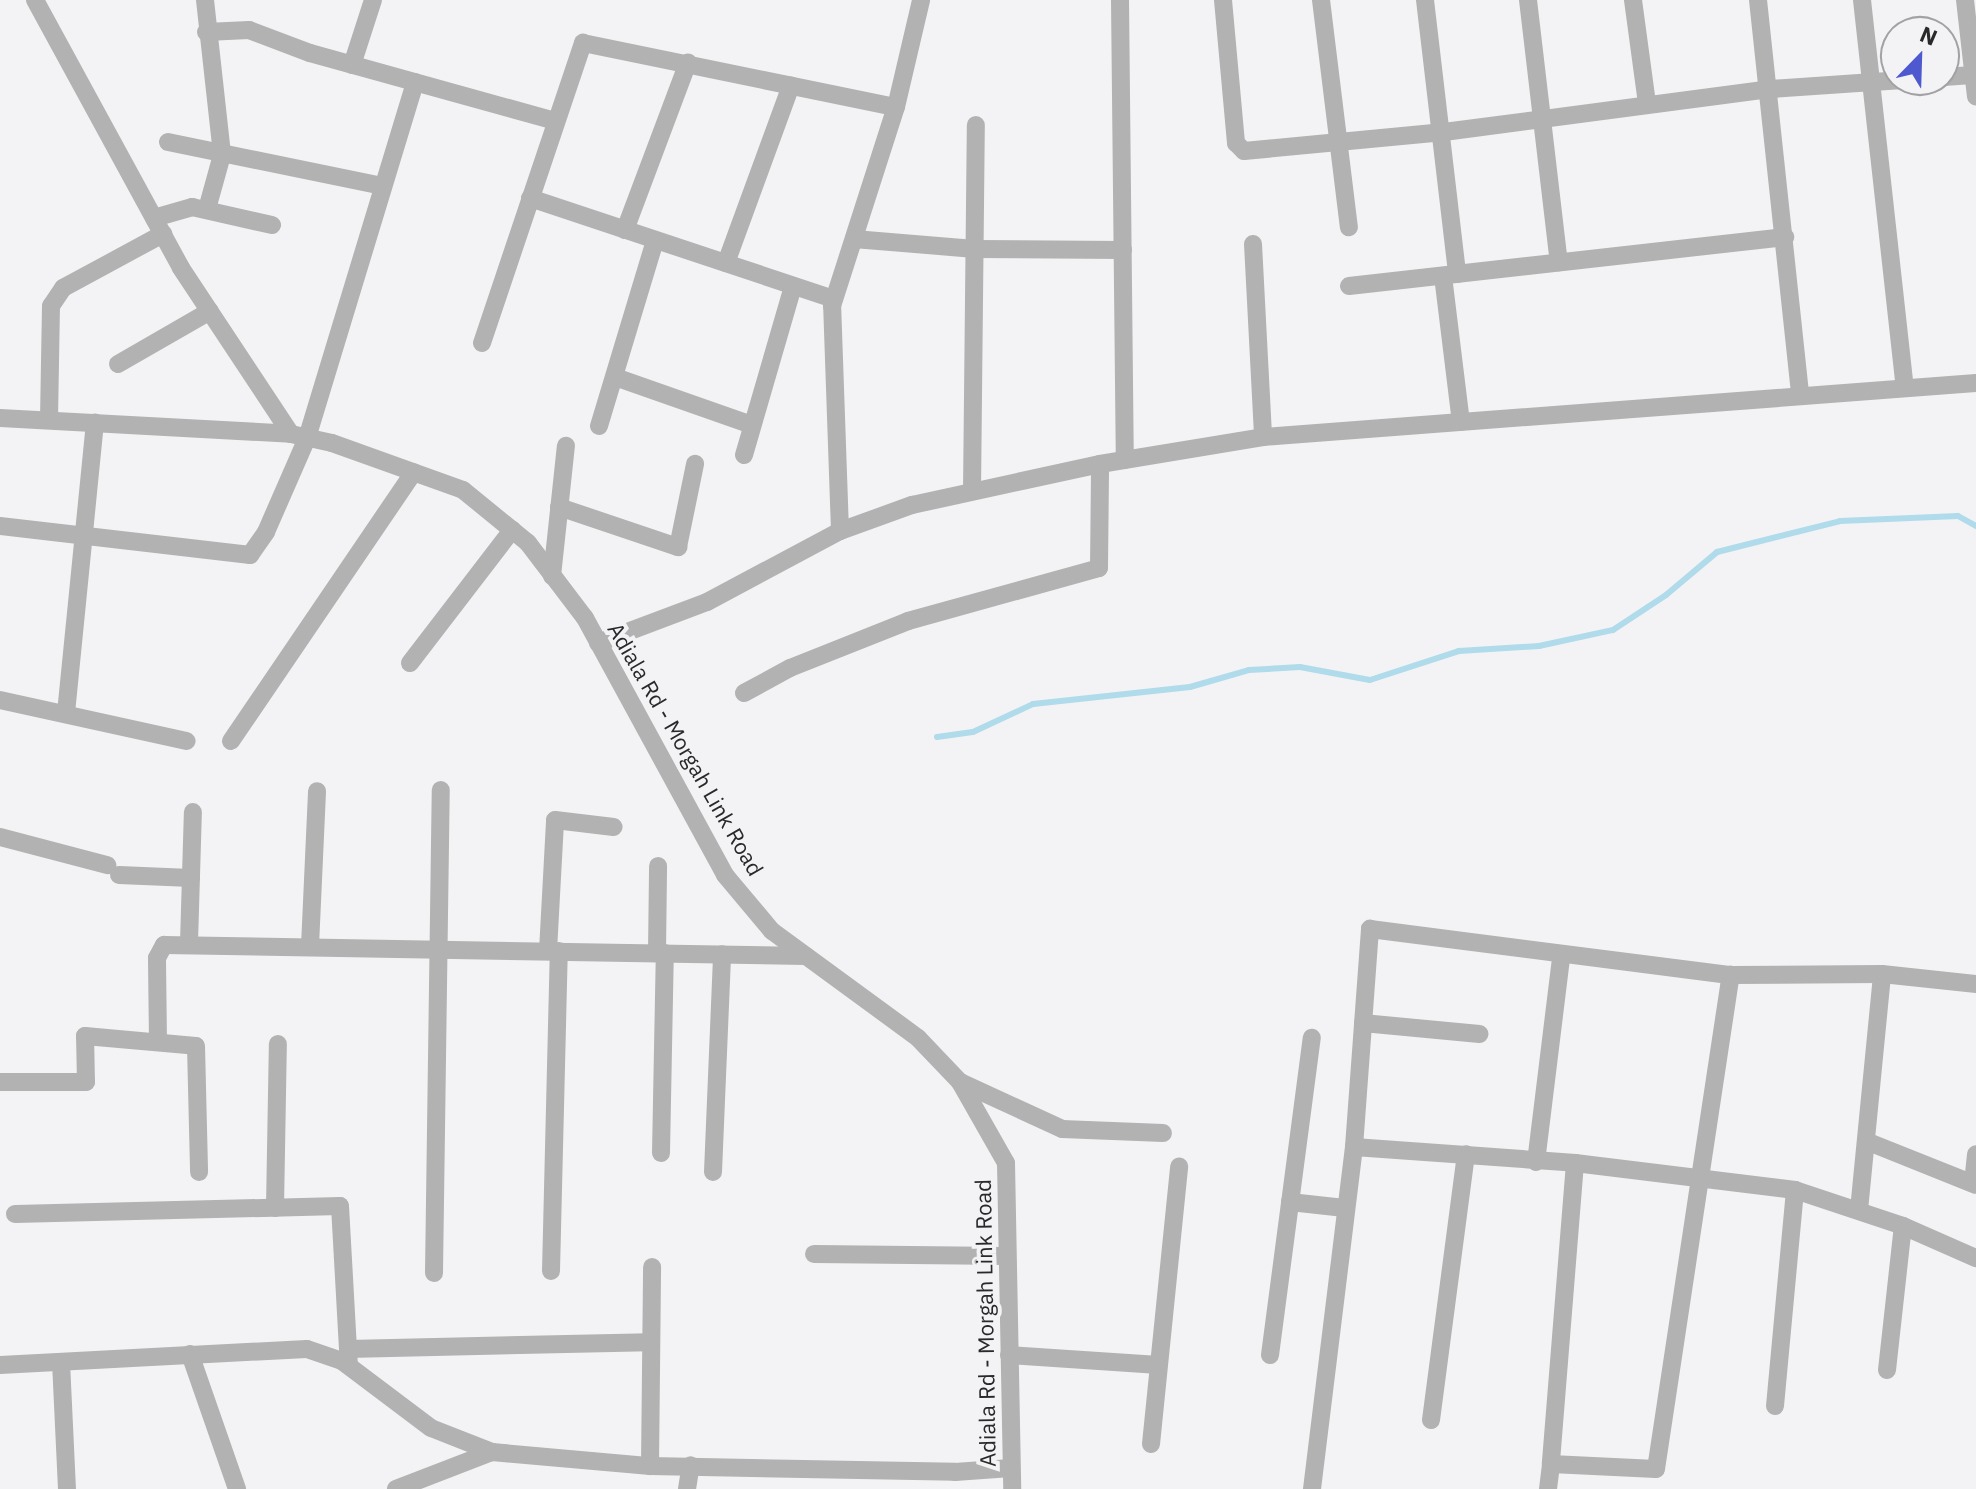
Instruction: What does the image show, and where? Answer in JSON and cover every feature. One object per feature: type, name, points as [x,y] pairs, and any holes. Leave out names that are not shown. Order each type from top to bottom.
[{"type":"street","points":[[35,0],[158,226],[210,311],[299,436]]},
{"type":"street","points":[[205,0],[206,32],[222,155],[207,209]]},
{"type":"street","points":[[352,65],[373,0]]},
{"type":"street","points":[[840,531],[834,299],[896,107],[921,0]]},
{"type":"street","points":[[1120,0],[1125,460]]},
{"type":"street","points":[[1223,0],[1237,149],[1444,132],[1545,116],[1771,89],[1880,81]]},
{"type":"street","points":[[1321,0],[1349,227]]},
{"type":"street","points":[[1425,0],[1444,132],[1461,422]]},
{"type":"street","points":[[1528,0],[1545,116],[1559,262]]},
{"type":"street","points":[[1633,0],[1647,104]]},
{"type":"street","points":[[1758,0],[1771,89],[1800,395]]},
{"type":"street","points":[[1862,0],[1905,387]]},
{"type":"street","points":[[1965,0],[1976,96]]},
{"type":"street","points":[[206,32],[249,30],[352,65],[556,121]]},
{"type":"street","points":[[482,343],[583,43],[688,62],[896,107]]},
{"type":"street","points":[[625,230],[688,62]]},
{"type":"street","points":[[0,526],[250,555],[266,532],[415,82]]},
{"type":"street","points":[[726,263],[791,85]]},
{"type":"street","points":[[972,491],[976,125]]},
{"type":"street","points":[[168,142],[383,186]]},
{"type":"street","points":[[530,198],[834,299]]},
{"type":"street","points":[[49,420],[51,306],[63,288],[192,207],[272,225]]},
{"type":"street","points":[[1349,286],[1785,237]]},
{"type":"street","points":[[854,239],[975,249],[1123,250]]},
{"type":"street","points":[[599,426],[655,240]]},
{"type":"street","points":[[1253,244],[1263,437]]},
{"type":"street","points":[[744,455],[793,286]]},
{"type":"street","points":[[118,364],[210,311]]},
{"type":"street","points":[[615,377],[752,425]]},
{"type":"street","points":[[598,643],[707,602],[840,531],[912,505],[1100,464],[1263,437],[1976,383]]},
{"type":"street","name":"Adiala Rd - Morgah Link Road","points":[[0,418],[299,436],[463,490],[512,530],[552,576],[598,643],[725,875],[772,931],[918,1038],[960,1082],[1006,1163],[1012,1489]]},
{"type":"street","points":[[66,713],[95,422]]},
{"type":"street","points":[[552,576],[566,446]]},
{"type":"street","points":[[559,507],[678,547],[695,464]]},
{"type":"street","points":[[744,693],[790,668],[908,621],[1099,568],[1100,464]]},
{"type":"street","points":[[231,741],[414,472]]},
{"type":"street","points":[[410,663],[512,530]]},
{"type":"street","points":[[0,700],[187,741]]},
{"type":"street","points":[[434,1273],[443,949],[441,790]]},
{"type":"street","points":[[310,946],[317,791]]},
{"type":"street","points":[[189,943],[193,812]]},
{"type":"street","points":[[551,1271],[555,820],[614,827]]},
{"type":"street","points":[[0,837],[113,870],[191,878]]},
{"type":"street","points":[[658,866],[661,1153]]},
{"type":"street","points":[[1312,1489],[1354,1147],[1370,929],[1561,957],[1731,975],[1882,974],[1976,984]]},
{"type":"street","points":[[158,1042],[157,958],[164,945],[189,943],[806,956]]},
{"type":"street","points":[[713,1172],[722,954]]},
{"type":"street","points":[[1536,1162],[1561,957]]},
{"type":"street","points":[[1859,1210],[1882,974]]},
{"type":"street","points":[[1551,1464],[1656,1469],[1697,1181],[1731,975]]},
{"type":"street","points":[[1363,1023],[1479,1034]]},
{"type":"street","points":[[0,1082],[86,1082],[85,1036],[196,1046],[199,1172]]},
{"type":"street","points":[[1270,1355],[1312,1038]]},
{"type":"street","points":[[275,1208],[278,1044]]},
{"type":"street","points":[[960,1082],[1062,1129],[1163,1133]]},
{"type":"street","points":[[1866,1141],[1974,1184],[1976,1154]]},
{"type":"street","points":[[1354,1147],[1575,1163],[1697,1181],[1795,1190],[1903,1226],[1976,1258]]},
{"type":"street","points":[[1431,1420],[1466,1154]]},
{"type":"street","points":[[1548,1489],[1575,1163]]},
{"type":"street","points":[[1151,1444],[1179,1166]]},
{"type":"street","points":[[1775,1406],[1795,1190]]},
{"type":"street","points":[[1290,1202],[1345,1208]]},
{"type":"street","points":[[15,1214],[340,1206],[349,1358],[431,1428],[492,1452],[650,1466],[955,1472],[1011,1468]]},
{"type":"street","points":[[1887,1370],[1903,1226]]},
{"type":"street","points":[[814,1254],[1007,1256]]},
{"type":"street","points":[[650,1466],[648,1342],[652,1267]]},
{"type":"street","points":[[0,1365],[307,1349],[349,1358],[648,1342]]},
{"type":"street","points":[[190,1354],[237,1489]]},
{"type":"street","points":[[1009,1355],[1159,1365]]},
{"type":"street","points":[[61,1362],[67,1489]]},
{"type":"street","points":[[402,1488],[492,1452]]},
{"type":"street","points":[[687,1489],[691,1465]]},
{"type":"waterway","points":[[937,737],[973,732],[1033,704],[1190,687],[1249,670],[1300,667],[1370,680],[1459,651],[1539,646],[1613,630],[1666,595],[1717,552],[1840,521],[1958,516],[1976,526]]}]
